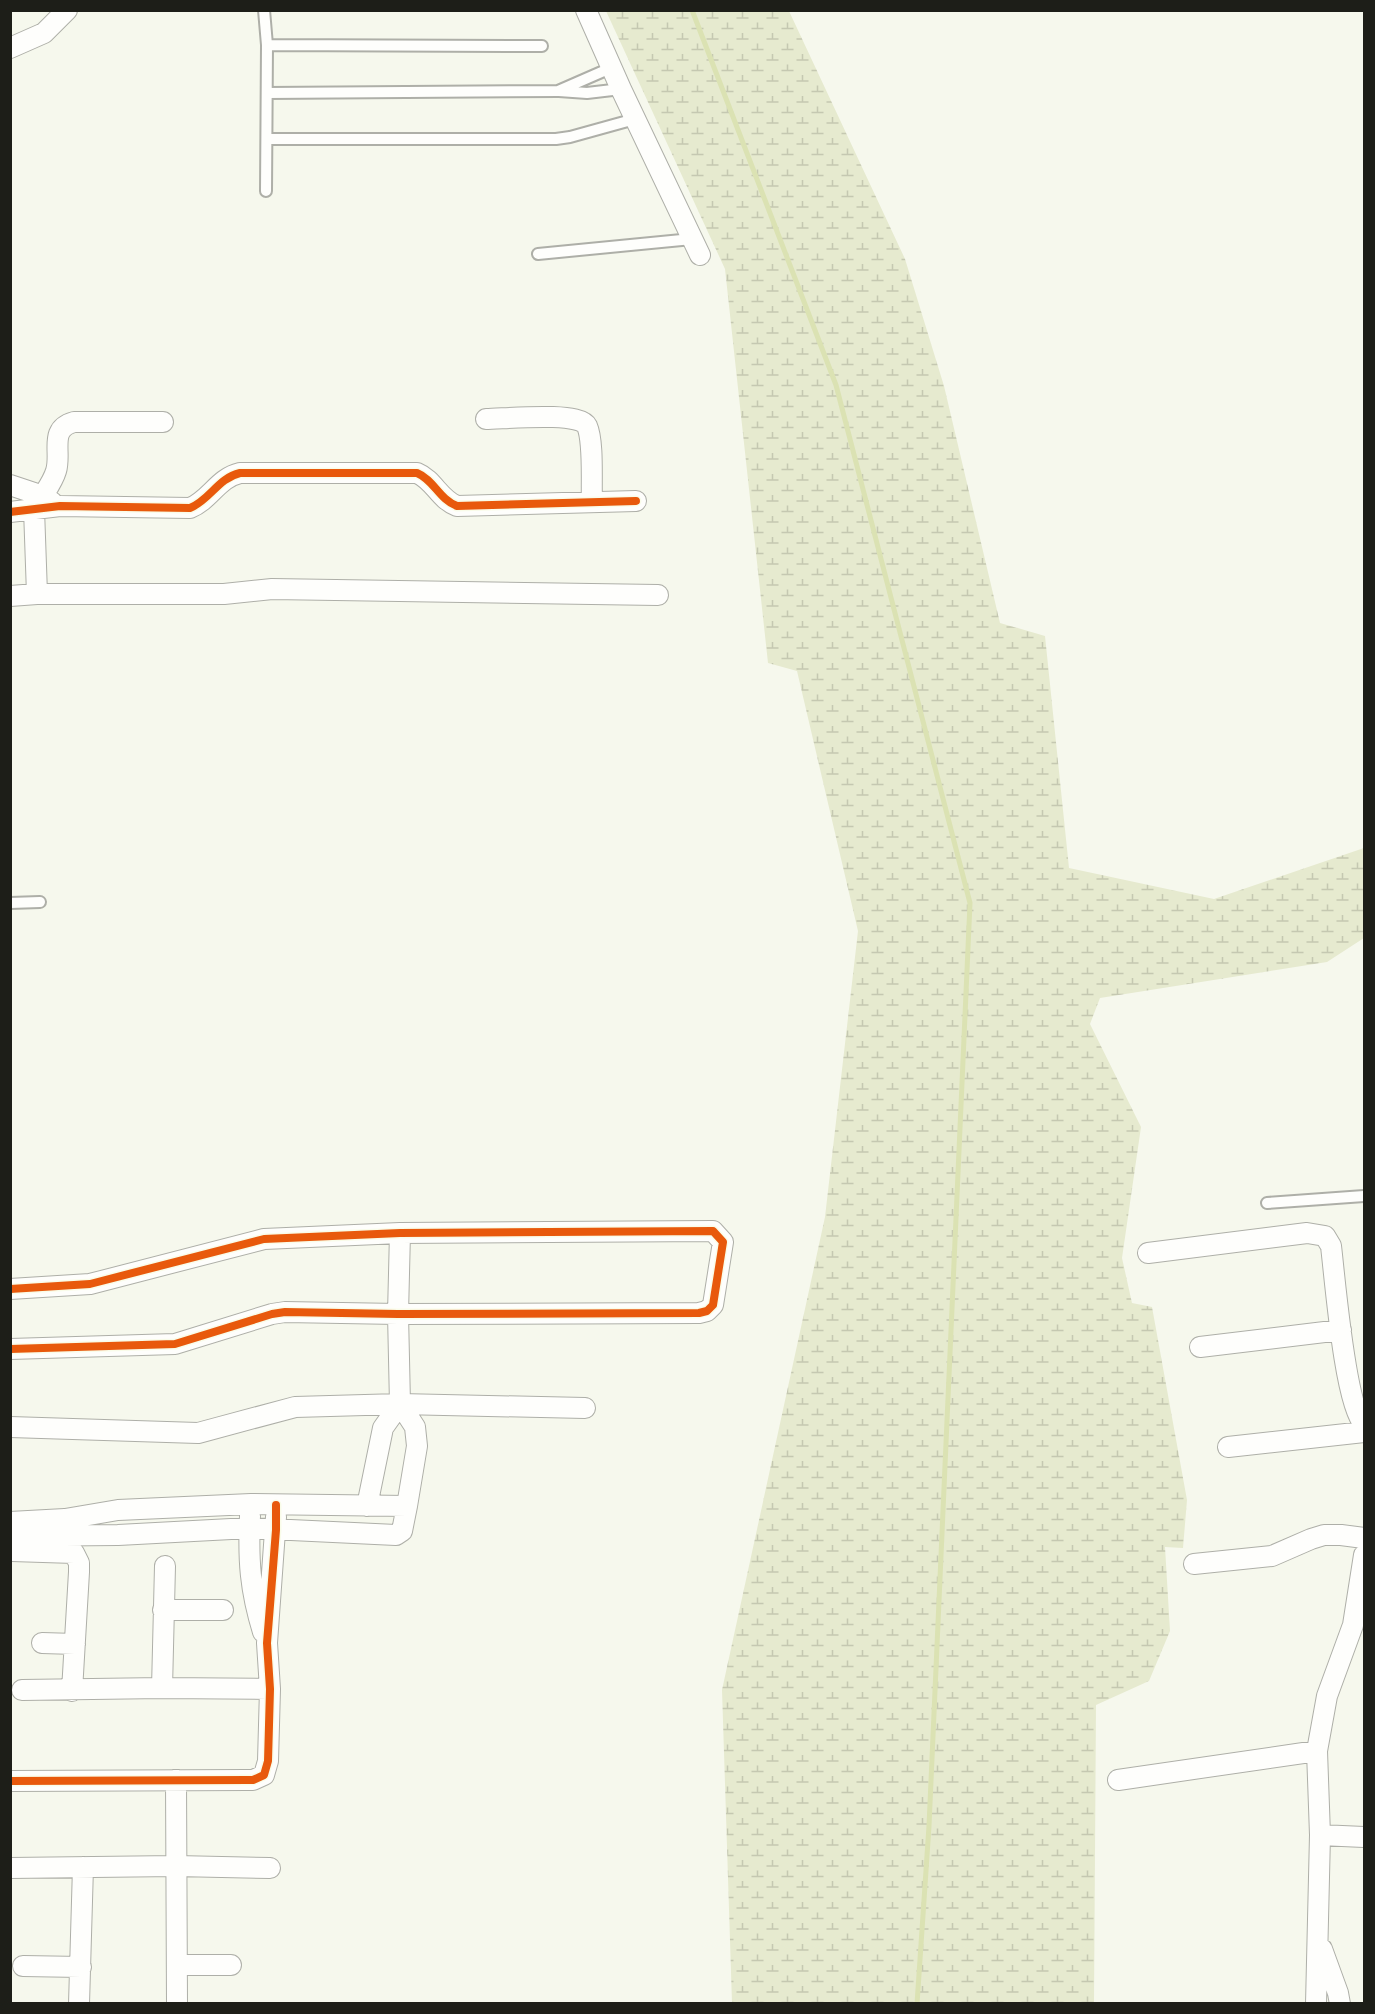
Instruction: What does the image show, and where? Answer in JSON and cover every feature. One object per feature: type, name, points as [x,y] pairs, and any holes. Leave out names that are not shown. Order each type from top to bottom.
[{"type":"street","points":[[10,48],[44,33],[67,10]]},
{"type":"street","points":[[586,10],[696,247]]},
{"type":"street","points":[[486,419],[573,418],[585,423],[591,446],[592,501]]},
{"type":"street","points":[[37,594],[38,503],[57,470],[58,433],[65,425],[74,422],[163,422]]},
{"type":"street","points":[[10,485],[38,503],[60,506],[190,508],[201,503],[223,480],[240,473],[417,473],[425,476],[448,502],[457,506],[636,501]]},
{"type":"street","points":[[10,512],[38,503]]},
{"type":"street","points":[[10,596],[224,594],[272,589],[658,595]]},
{"type":"street","points":[[10,1289],[90,1284],[264,1239],[400,1233],[713,1231],[723,1242],[714,1305],[707,1311],[699,1313],[285,1312],[175,1344],[10,1349]]},
{"type":"street","points":[[11,1543],[118,1544],[250,1528],[399,1534],[402,1532],[417,1446],[415,1426],[400,1404],[398,1314],[400,1233]]},
{"type":"street","points":[[1148,1253],[1307,1233],[1325,1236],[1331,1246],[1341,1330],[1355,1409],[1365,1424]]},
{"type":"street","points":[[1200,1347],[1341,1330]]},
{"type":"street","points":[[367,1506],[383,1428],[400,1404]]},
{"type":"street","points":[[10,1427],[198,1433],[295,1407],[400,1404],[585,1408]]},
{"type":"street","points":[[1228,1447],[1365,1432]]},
{"type":"street","points":[[10,1522],[65,1519],[118,1510],[251,1504],[407,1506]]},
{"type":"street","points":[[251,1504],[250,1576],[267,1643]]},
{"type":"street","points":[[10,1781],[253,1780],[264,1774],[268,1761],[270,1689],[267,1643],[276,1505]]},
{"type":"street","points":[[118,1510],[118,1544]]},
{"type":"street","points":[[1194,1564],[1272,1556],[1324,1535],[1365,1538]]},
{"type":"street","points":[[11,1543],[74,1552],[77,1556],[79,1572],[72,1691]]},
{"type":"street","points":[[1316,2004],[1320,1835],[1317,1751],[1328,1696],[1359,1628],[1365,1555]]},
{"type":"street","points":[[162,1688],[165,1566]]},
{"type":"street","points":[[163,1610],[223,1610]]},
{"type":"street","points":[[42,1643],[75,1644]]},
{"type":"street","points":[[22,1690],[270,1689]]},
{"type":"street","points":[[1118,1780],[1317,1751]]},
{"type":"street","points":[[176,1780],[177,2004]]},
{"type":"street","points":[[1320,1835],[1365,1837]]},
{"type":"street","points":[[10,1868],[176,1866],[270,1868]]},
{"type":"street","points":[[79,2004],[83,1867]]},
{"type":"street","points":[[1319,1941],[1340,2004]]},
{"type":"street","points":[[177,1965],[231,1965]]},
{"type":"street","points":[[23,1966],[81,1967]]},
{"type":"lane","points":[[264,10],[267,45],[266,191]]},
{"type":"lane","points":[[267,45],[542,46]]},
{"type":"lane","points":[[558,91],[613,68]]},
{"type":"lane","points":[[267,93],[558,91],[587,93],[621,89]]},
{"type":"lane","points":[[267,139],[549,140],[570,137],[635,119]]},
{"type":"lane","points":[[538,254],[696,247]]},
{"type":"lane","points":[[10,903],[40,902]]},
{"type":"lane","points":[[1267,1203],[1365,1196]]},
{"type":"green space","points":[[606,11],[789,11],[905,259],[944,386],[1000,623],[1045,636],[1069,868],[1214,899],[1364,848],[1364,938],[1327,962],[1100,998],[1090,1024],[1141,1127],[1122,1258],[1132,1303],[1152,1307],[1187,1500],[1183,1548],[1165,1547],[1170,1631],[1149,1681],[1096,1705],[1094,2003],[732,2003],[722,1690],[825,1217],[858,931],[797,671],[768,663],[725,269]]},
{"type":"waterway","points":[[692,10],[836,385],[970,903],[929,1826],[917,2004]]},
{"type":"cycle path","points":[[10,512],[60,506],[190,508],[203,500],[226,479],[240,473],[417,473],[457,506],[636,501]]},
{"type":"cycle path","points":[[10,1289],[90,1284],[264,1239],[400,1233],[713,1231],[723,1242],[713,1305],[707,1311],[699,1313],[285,1312],[175,1344],[10,1349]]},
{"type":"cycle path","points":[[10,1781],[253,1780],[264,1775],[268,1761],[270,1689],[267,1643],[276,1505]]}]
